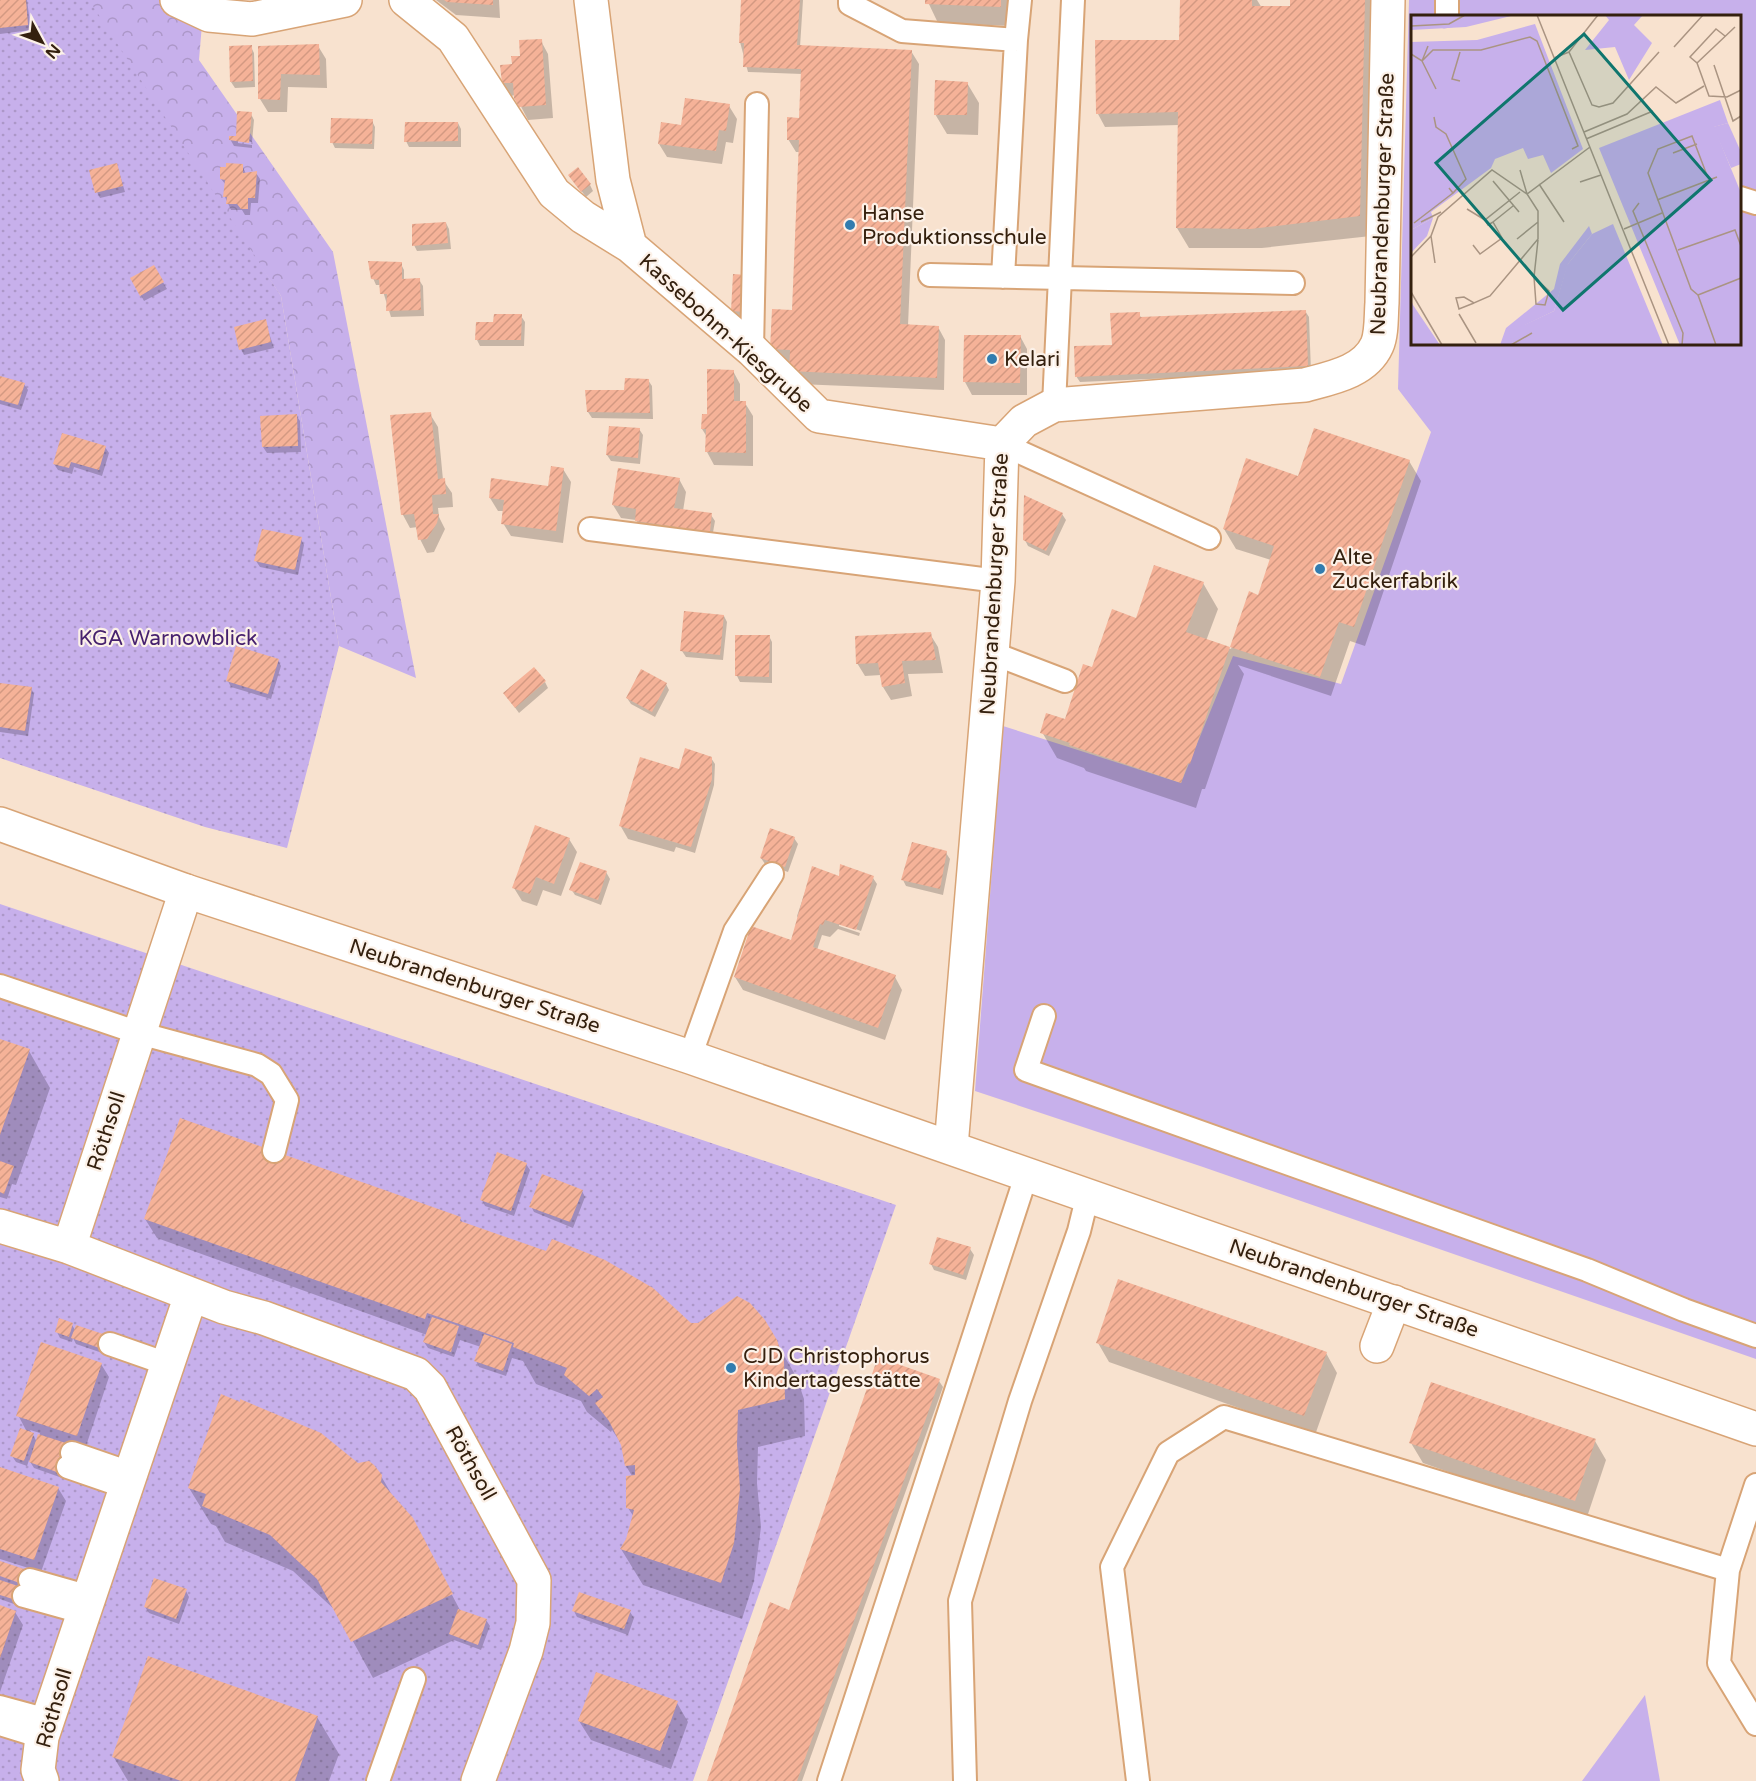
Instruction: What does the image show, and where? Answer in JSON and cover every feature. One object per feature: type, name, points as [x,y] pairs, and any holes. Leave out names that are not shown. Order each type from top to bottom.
[{"type":"street","points":[[177,0],[209,15],[252,19],[345,0]]},
{"type":"street","name":"Kassebohm-Kiesgrube","points":[[406,0],[453,39],[554,193],[583,217],[630,246],[752,350],[819,416],[1002,444]]},
{"type":"street","name":"Kassebohm-Kiesgrube","points":[[591,0],[613,180],[630,246]]},
{"type":"street","name":"Neubrandenburger Straße","points":[[951,1147],[998,581],[1002,444],[1024,421],[1054,405],[1305,385],[1342,375],[1360,365],[1377,345],[1382,303],[1389,0]]},
{"type":"street","name":"Neubrandenburger Straße","points":[[0,824],[186,891],[690,1057],[1088,1194],[1756,1429]]},
{"type":"street","name":"Röthsoll","points":[[186,891],[69,1247],[191,1295],[264,1318],[416,1374],[430,1388],[534,1580],[533,1623],[526,1651],[478,1781]]},
{"type":"street","points":[[0,1226],[69,1247]]},
{"type":"street","name":"Röthsoll","points":[[37,1777],[45,1728],[128,1480],[170,1365],[191,1295]]},
{"type":"street","points":[[1377,1346],[1394,1302]]},
{"type":"lane","points":[[850,0],[850,4],[902,31],[1016,40]]},
{"type":"lane","points":[[1003,277],[1020,0]]},
{"type":"lane","points":[[1054,405],[1062,279],[1073,0]]},
{"type":"lane","points":[[752,350],[757,104]]},
{"type":"lane","points":[[1741,198],[1756,203]]},
{"type":"lane","points":[[930,275],[1293,282]]},
{"type":"lane","points":[[1002,444],[1209,538]]},
{"type":"lane","points":[[590,529],[998,581]]},
{"type":"lane","points":[[992,653],[1065,681]]},
{"type":"lane","points":[[690,1057],[735,931],[772,874]]},
{"type":"lane","points":[[0,986],[139,1033],[257,1065],[271,1074],[286,1100],[274,1151]]},
{"type":"lane","points":[[1044,1016],[1026,1070],[1587,1270],[1684,1310],[1756,1336]]},
{"type":"lane","points":[[829,1781],[1027,1173]]},
{"type":"lane","points":[[965,1781],[960,1601],[1020,1401],[1079,1231],[1088,1194]]},
{"type":"lane","points":[[110,1344],[170,1365]]},
{"type":"lane","points":[[1138,1781],[1112,1567],[1168,1453],[1224,1417],[1728,1570]]},
{"type":"lane","points":[[70,1460],[128,1480]]},
{"type":"lane","points":[[1756,1485],[1728,1570],[1719,1664],[1756,1724]]},
{"type":"lane","points":[[27,1588],[87,1605]]},
{"type":"lane","points":[[378,1781],[414,1679]]},
{"type":"lane","points":[[0,1707],[45,1728]]},
{"type":"lane","points":[[0,1724],[45,1728]]},
{"type":"green space","name":"KGA Warnowblick","points":[[0,0],[89,0],[281,296],[339,646],[287,848],[205,827],[0,758]]},
{"type":"green space","points":[[81,0],[204,0],[199,60],[333,252],[416,678],[339,646],[281,296]]},
{"type":"green space","points":[[1409,0],[1756,0],[1756,1359],[1203,1167],[975,1091],[1003,726],[1181,783],[1233,656],[1341,684],[1431,432],[1398,389]]},
{"type":"green space","points":[[0,904],[896,1205],[693,1781],[0,1781]]},
{"type":"green space","points":[[1645,1695],[1660,1781],[1582,1781]]},
{"type":"building","points":[[0,0],[26,0],[28,25],[0,28]]},
{"type":"building","points":[[444,0],[493,0],[493,5],[447,2]]},
{"type":"building","name":"Hanse Produktionsschule","points":[[741,0],[800,0],[797,45],[912,50],[900,324],[939,326],[937,378],[789,371],[790,350],[770,349],[772,309],[792,310],[799,140],[787,140],[787,117],[799,118],[801,69],[743,67],[744,43],[739,43]]},
{"type":"building","points":[[925,0],[1001,0],[1001,7],[925,4]]},
{"type":"building","points":[[1180,0],[1252,0],[1252,6],[1290,6],[1290,0],[1365,0],[1360,216],[1250,229],[1176,228],[1178,112],[1096,114],[1095,40],[1179,40]]},
{"type":"building","points":[[542,39],[546,105],[519,107],[514,98],[513,83],[502,83],[500,65],[512,64],[511,56],[520,56],[519,40]]},
{"type":"building","points":[[319,44],[320,75],[281,74],[280,100],[258,99],[258,46]]},
{"type":"building","points":[[252,45],[253,81],[230,82],[229,46]]},
{"type":"building","points":[[935,80],[968,82],[967,115],[934,115]]},
{"type":"building","points":[[685,98],[730,104],[726,131],[719,130],[716,151],[658,144],[661,122],[681,125]]},
{"type":"building","points":[[237,111],[252,112],[249,143],[229,140],[229,136],[236,136]]},
{"type":"building","points":[[331,118],[373,119],[372,144],[330,143]]},
{"type":"building","points":[[405,122],[458,122],[458,141],[404,142]]},
{"type":"building","points":[[117,163],[123,186],[95,193],[89,170]]},
{"type":"building","points":[[226,163],[243,164],[243,173],[257,171],[255,198],[248,198],[248,209],[241,209],[237,204],[226,204],[227,197],[223,197],[225,180],[220,179],[220,167],[226,167]]},
{"type":"building","points":[[578,167],[591,184],[581,192],[568,175]]},
{"type":"building","points":[[446,222],[448,243],[412,246],[412,224]]},
{"type":"building","points":[[368,261],[402,262],[402,279],[420,278],[421,310],[386,311],[387,294],[380,294],[379,280],[371,279]]},
{"type":"building","points":[[154,265],[164,282],[140,296],[130,278]]},
{"type":"building","points":[[733,274],[747,275],[745,312],[731,311]]},
{"type":"building","points":[[1306,310],[1308,366],[1075,377],[1074,346],[1112,345],[1110,313],[1140,312],[1140,317]]},
{"type":"building","points":[[494,314],[522,314],[521,340],[475,340],[476,322],[493,322]]},
{"type":"building","points":[[266,319],[271,342],[239,350],[234,327]]},
{"type":"building","name":"Kelari","points":[[964,335],[1021,335],[1020,383],[963,382]]},
{"type":"building","points":[[707,369],[734,370],[734,401],[746,401],[746,453],[705,452],[706,429],[701,429],[702,414],[707,414]]},
{"type":"building","points":[[0,376],[25,383],[18,405],[0,400]]},
{"type":"building","points":[[625,378],[649,379],[650,413],[587,412],[585,390],[624,390]]},
{"type":"building","points":[[431,412],[438,479],[445,478],[446,494],[432,495],[433,514],[439,514],[437,523],[427,539],[418,540],[414,514],[401,515],[390,415]]},
{"type":"building","points":[[297,414],[298,446],[262,447],[260,416]]},
{"type":"building","points":[[609,426],[640,428],[638,458],[606,455]]},
{"type":"building","name":"Alte Zuckerfabrik","points":[[1314,428],[1410,460],[1354,627],[1339,622],[1320,677],[1230,647],[1249,591],[1258,595],[1274,546],[1223,529],[1246,458],[1298,476]]},
{"type":"building","points":[[62,433],[106,446],[99,470],[71,462],[69,468],[53,464]]},
{"type":"building","points":[[551,466],[564,468],[556,531],[501,524],[504,500],[489,498],[491,478],[548,486]]},
{"type":"building","points":[[618,468],[680,478],[674,508],[712,513],[710,532],[635,521],[636,509],[612,505]]},
{"type":"building","points":[[1024,495],[1063,513],[1046,551],[1023,540]]},
{"type":"building","points":[[262,529],[302,537],[295,570],[254,561]]},
{"type":"building","points":[[1154,565],[1204,582],[1186,632],[1230,647],[1190,764],[1188,763],[1181,783],[1040,733],[1046,713],[1065,719],[1083,664],[1092,667],[1112,609],[1136,618]]},
{"type":"building","points":[[684,611],[724,615],[720,655],[680,651]]},
{"type":"building","points":[[931,632],[936,660],[902,661],[905,683],[882,687],[878,663],[856,664],[855,636]]},
{"type":"building","points":[[735,635],[770,635],[769,677],[735,676]]},
{"type":"building","points":[[236,646],[279,659],[268,694],[226,681]]},
{"type":"building","points":[[534,667],[546,681],[515,708],[503,693]]},
{"type":"building","points":[[641,669],[667,683],[652,712],[626,698]]},
{"type":"building","points":[[0,683],[32,687],[25,731],[0,727]]},
{"type":"building","points":[[685,748],[712,757],[712,779],[691,847],[619,826],[640,757],[679,769]]},
{"type":"building","points":[[535,825],[570,838],[554,884],[536,877],[530,894],[512,888]]},
{"type":"building","points":[[770,828],[795,837],[785,867],[760,858]]},
{"type":"building","points":[[912,842],[947,851],[940,889],[901,880]]},
{"type":"building","points":[[580,862],[607,871],[598,900],[569,890]]},
{"type":"building","points":[[840,864],[874,876],[856,930],[825,920],[823,925],[820,924],[813,947],[896,975],[878,1028],[734,977],[751,926],[791,940],[812,866],[839,876]]},
{"type":"building","points":[[0,1039],[30,1049],[0,1135]]},
{"type":"building","points":[[180,1118],[461,1217],[460,1221],[546,1251],[552,1239],[605,1260],[653,1288],[691,1323],[698,1323],[737,1296],[750,1303],[765,1320],[777,1340],[784,1361],[785,1399],[738,1410],[737,1445],[740,1489],[734,1543],[721,1583],[620,1549],[626,1539],[634,1510],[626,1508],[626,1476],[635,1475],[635,1465],[625,1466],[621,1445],[609,1421],[595,1403],[603,1397],[597,1389],[589,1396],[564,1375],[567,1368],[513,1347],[514,1343],[427,1313],[425,1319],[144,1219]]},
{"type":"building","points":[[497,1152],[527,1163],[511,1211],[480,1200]]},
{"type":"building","points":[[0,1161],[14,1166],[4,1194],[0,1192]]},
{"type":"building","points":[[542,1174],[583,1190],[570,1222],[529,1207]]},
{"type":"building","points":[[937,1237],[971,1247],[963,1275],[929,1264]]},
{"type":"building","points":[[1118,1279],[1327,1352],[1304,1416],[1096,1343]]},
{"type":"building","points":[[432,1317],[459,1326],[451,1352],[423,1342]]},
{"type":"building","points":[[59,1318],[73,1323],[69,1337],[55,1332]]},
{"type":"building","points":[[76,1325],[112,1337],[108,1351],[71,1338]]},
{"type":"building","points":[[484,1334],[512,1344],[503,1371],[474,1361]]},
{"type":"building","points":[[41,1342],[102,1363],[77,1436],[16,1416]]},
{"type":"building","points":[[878,1357],[940,1379],[797,1781],[707,1781],[770,1602],[789,1610]]},
{"type":"building","points":[[1431,1382],[1596,1439],[1575,1501],[1409,1443]]},
{"type":"building","points":[[221,1394],[240,1402],[240,1399],[321,1433],[358,1463],[369,1461],[374,1465],[382,1475],[381,1482],[413,1518],[453,1594],[351,1642],[317,1579],[270,1535],[202,1506],[206,1494],[188,1488]]},
{"type":"building","points":[[20,1428],[34,1433],[24,1461],[10,1456]]},
{"type":"building","points":[[38,1434],[75,1446],[70,1460],[56,1456],[70,1461],[65,1475],[29,1462]]},
{"type":"building","points":[[0,1467],[59,1487],[34,1560],[0,1549]]},
{"type":"building","points":[[0,1561],[33,1572],[28,1586],[0,1576]]},
{"type":"building","points":[[154,1578],[187,1589],[176,1619],[144,1607]]},
{"type":"building","points":[[0,1580],[27,1589],[22,1602],[0,1595]]},
{"type":"building","points":[[579,1592],[631,1610],[624,1629],[572,1611]]},
{"type":"building","points":[[0,1605],[16,1611],[0,1658]]},
{"type":"building","points":[[458,1609],[487,1619],[478,1645],[449,1634]]},
{"type":"building","points":[[148,1656],[318,1716],[295,1781],[181,1781],[112,1757]]},
{"type":"building","points":[[596,1672],[678,1701],[660,1751],[578,1721]]},
{"type":"place","name":"Hanse Produktionsschule","points":[[850,225]]},
{"type":"place","name":"Kelari","points":[[992,359]]},
{"type":"place","name":"Alte Zuckerfabrik","points":[[1320,569]]},
{"type":"place","name":"CJD Christophorus Kindertagesstätte","points":[[731,1368]]}]
